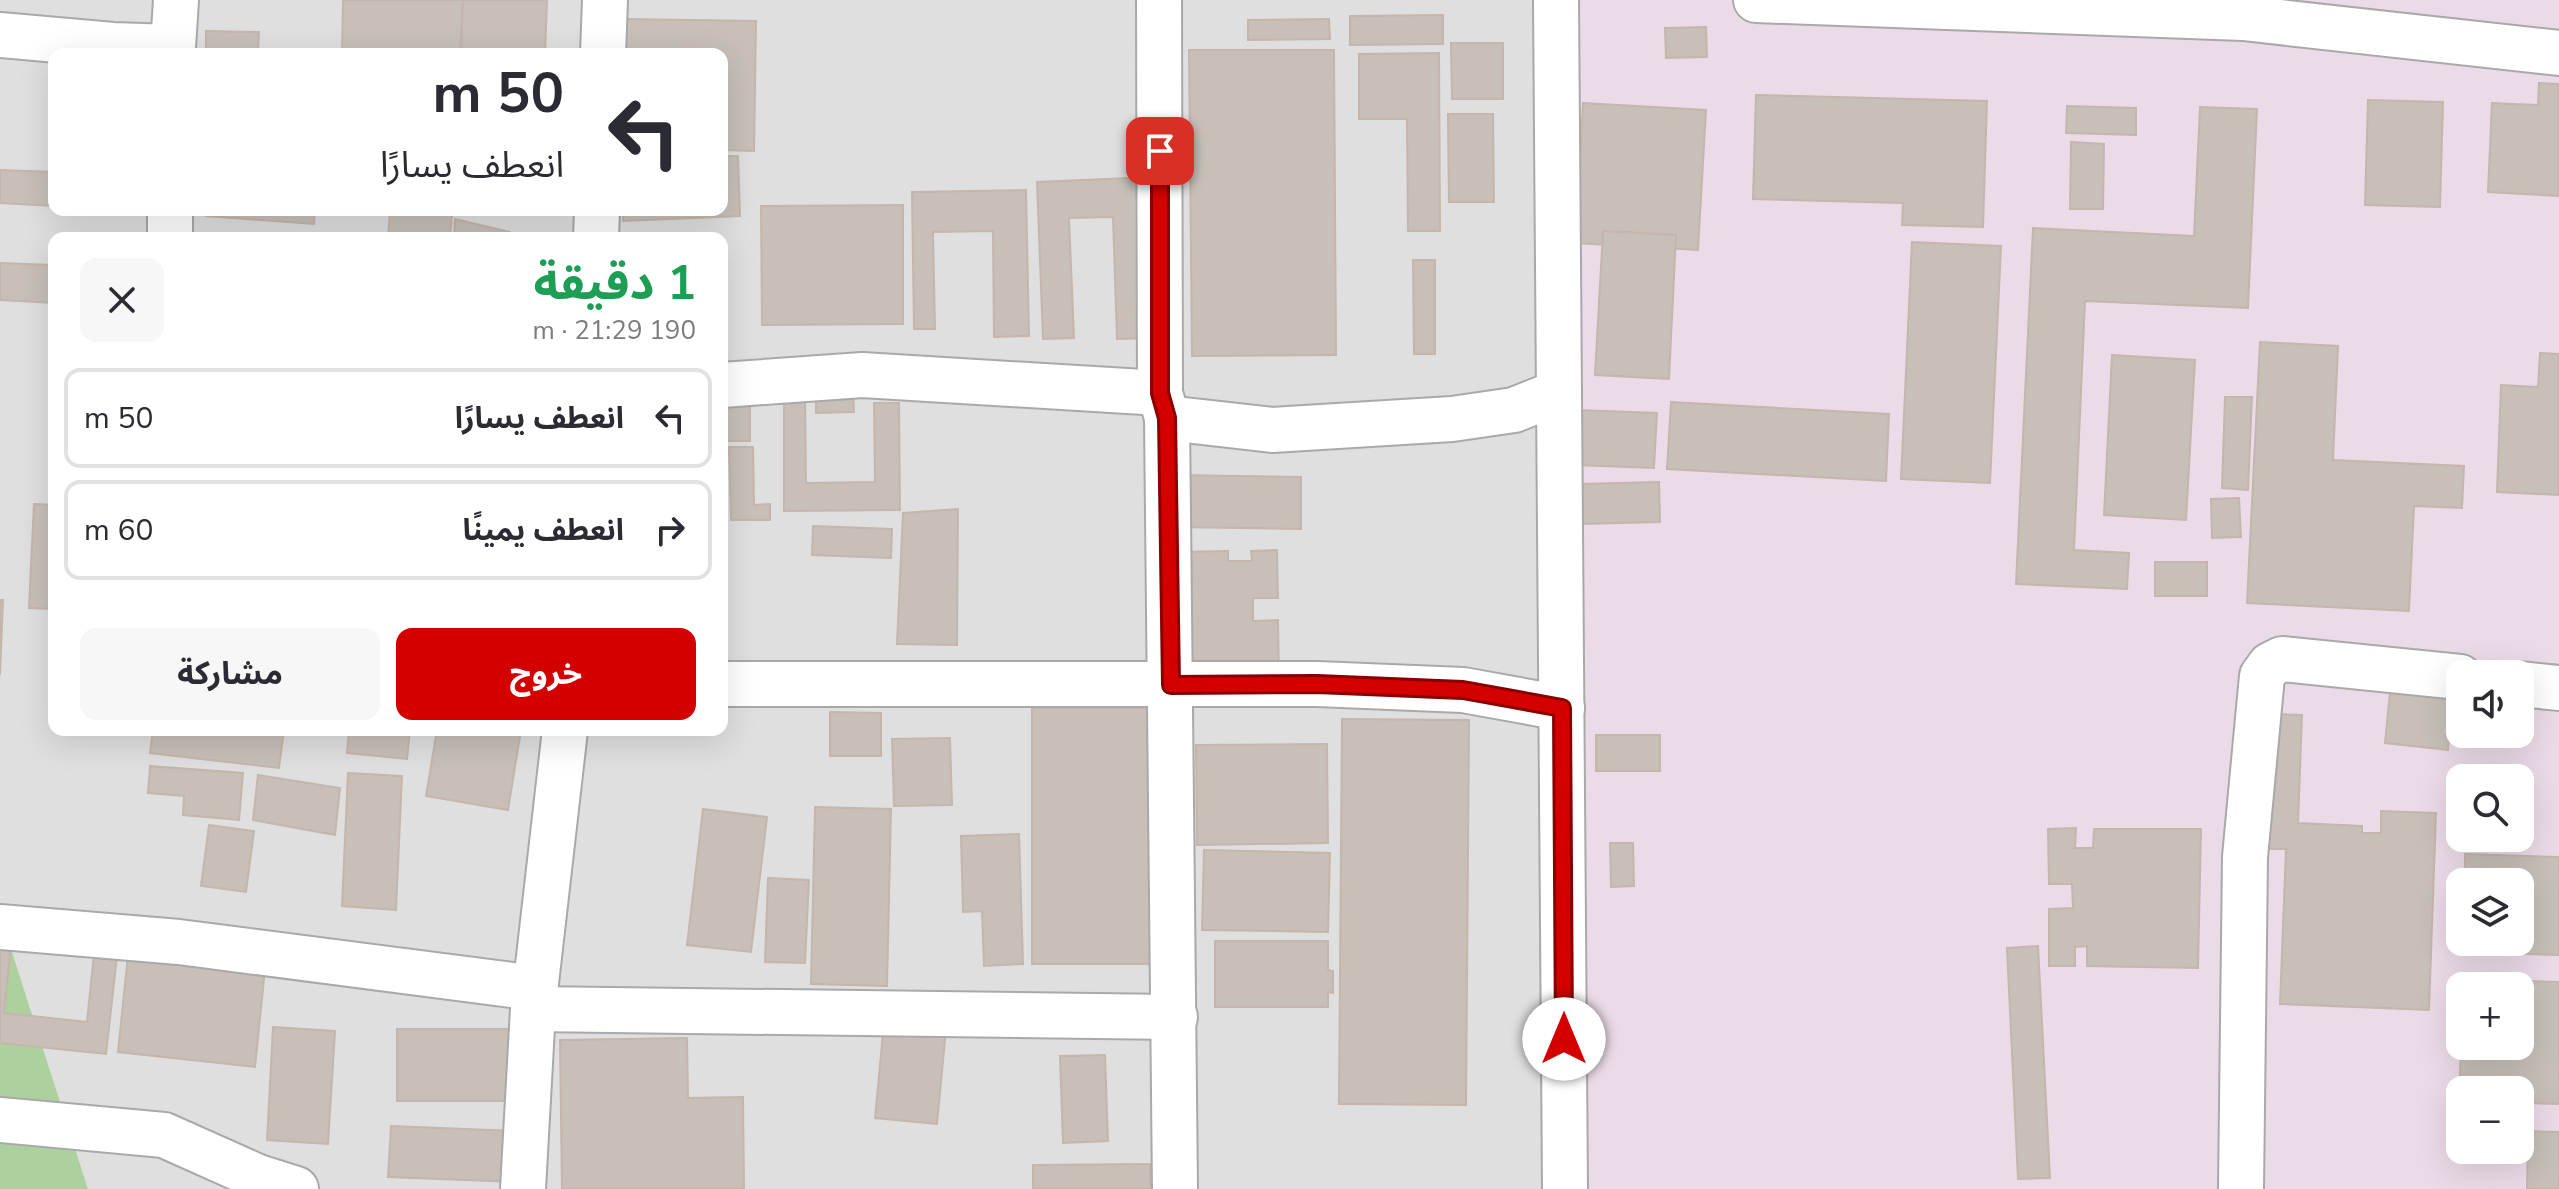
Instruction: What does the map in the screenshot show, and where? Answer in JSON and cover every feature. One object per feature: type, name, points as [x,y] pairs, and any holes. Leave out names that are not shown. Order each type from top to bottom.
[{"type":"street","points":[[173,48],[176,0]]},
{"type":"street","points":[[603,48],[605,0]]},
{"type":"street","points":[[1159,0],[1171,685],[1175,1189]]},
{"type":"street","points":[[1556,0],[1565,1189]]},
{"type":"street","points":[[1756,0],[2243,18],[2559,53]]},
{"type":"street","points":[[0,35],[149,48]]},
{"type":"street","points":[[728,385],[862,375],[1164,406],[1272,430],[1452,419],[1514,410],[1559,392]]},
{"type":"street","points":[[2241,1189],[2245,857],[2262,676],[2270,665],[2282,659],[2446,676]]},
{"type":"street","points":[[728,684],[1317,684],[1463,690],[1562,708]]},
{"type":"street","points":[[2534,685],[2559,688]]},
{"type":"street","points":[[523,1189],[534,999],[564,736]]},
{"type":"street","points":[[0,927],[179,942],[534,999],[1175,1017]]},
{"type":"street","points":[[0,1120],[164,1135],[258,1177],[296,1189]]},
{"type":"shaded area","points":[[0,0],[2559,0],[2559,1189],[88,1189],[12,952],[0,952]]},
{"type":"shaded area","points":[[1556,0],[2559,0],[2559,1189],[1565,1189]]},
{"type":"green space","points":[[0,952],[12,952],[88,1189],[0,1189]]},
{"type":"building","points":[[343,0],[463,0],[460,48],[342,48]]},
{"type":"building","points":[[463,0],[547,0],[545,48],[461,48]]},
{"type":"building","points":[[1443,15],[1443,44],[1350,45],[1350,16]]},
{"type":"building","points":[[626,19],[756,21],[754,151],[728,150],[728,48],[626,48]]},
{"type":"building","points":[[1329,19],[1330,39],[1248,40],[1248,20]]},
{"type":"building","points":[[1706,27],[1707,57],[1666,58],[1665,28]]},
{"type":"building","points":[[206,31],[259,32],[258,48],[206,48]]},
{"type":"building","points":[[1451,43],[1503,43],[1503,99],[1452,99]]},
{"type":"building","points":[[1189,50],[1334,50],[1336,355],[1192,356]]},
{"type":"building","points":[[1439,53],[1440,231],[1408,231],[1407,119],[1359,119],[1359,54]]},
{"type":"building","points":[[2539,83],[2559,84],[2559,196],[2488,192],[2492,103],[2538,105]]},
{"type":"building","points":[[1756,95],[1987,101],[1983,227],[1902,225],[1903,203],[1753,199]]},
{"type":"building","points":[[2368,100],[2443,102],[2440,207],[2365,205]]},
{"type":"building","points":[[1583,103],[1706,110],[1698,250],[1575,243]]},
{"type":"building","points":[[2067,106],[2136,108],[2136,135],[2066,133]]},
{"type":"building","points":[[2200,107],[2257,109],[2248,308],[2085,301],[2074,550],[2129,553],[2127,589],[2016,584],[2033,228],[2194,236]]},
{"type":"building","points":[[1448,114],[1493,114],[1494,202],[1449,202]]},
{"type":"building","points":[[2071,142],[2104,144],[2103,209],[2070,209]]},
{"type":"building","points":[[728,156],[738,156],[740,216],[623,221],[623,216],[728,216]]},
{"type":"building","points":[[0,170],[48,172],[48,206],[0,203]]},
{"type":"building","points":[[1152,177],[1158,338],[1117,339],[1113,217],[1069,218],[1074,338],[1043,339],[1037,182]]},
{"type":"building","points":[[1026,190],[1029,336],[994,337],[993,231],[933,232],[935,329],[914,329],[912,192]]},
{"type":"building","points":[[903,205],[903,324],[762,325],[761,206]]},
{"type":"building","points":[[206,216],[315,216],[314,224]]},
{"type":"building","points":[[390,216],[452,216],[451,232],[388,232]]},
{"type":"building","points":[[455,219],[510,232],[454,232]]},
{"type":"building","points":[[1603,231],[1676,235],[1669,379],[1595,375]]},
{"type":"building","points":[[1912,242],[2001,246],[1990,483],[1901,479]]},
{"type":"building","points":[[1413,260],[1435,260],[1435,354],[1414,354]]},
{"type":"building","points":[[0,263],[48,265],[48,303],[0,300]]},
{"type":"building","points":[[2260,342],[2338,346],[2333,460],[2464,466],[2462,508],[2414,506],[2409,611],[2247,603]]},
{"type":"building","points":[[2540,353],[2559,354],[2559,495],[2497,492],[2501,385],[2538,387]]},
{"type":"building","points":[[2112,355],[2195,360],[2186,520],[2104,515]]},
{"type":"building","points":[[853,387],[854,412],[816,413],[816,388]]},
{"type":"building","points":[[784,391],[805,391],[806,483],[875,482],[874,403],[899,403],[900,510],[784,511]]},
{"type":"building","points":[[2225,397],[2252,397],[2248,490],[2222,488]]},
{"type":"building","points":[[1671,402],[1889,414],[1886,481],[1667,469]]},
{"type":"building","points":[[728,404],[750,404],[750,441],[728,441]]},
{"type":"building","points":[[1577,410],[1657,413],[1654,468],[1574,465]]},
{"type":"building","points":[[729,447],[753,447],[754,505],[770,504],[770,520],[731,520]]},
{"type":"building","points":[[1175,475],[1301,477],[1301,529],[1175,527]]},
{"type":"building","points":[[1659,482],[1660,522],[1580,524],[1579,484]]},
{"type":"building","points":[[2239,498],[2241,537],[2212,538],[2211,499]]},
{"type":"building","points":[[34,504],[48,505],[48,609],[29,608]]},
{"type":"building","points":[[958,509],[957,645],[897,644],[903,513]]},
{"type":"building","points":[[813,526],[892,529],[891,558],[812,555]]},
{"type":"building","points":[[1277,550],[1278,598],[1253,598],[1253,621],[1278,620],[1279,677],[1176,679],[1174,552],[1228,551],[1228,561],[1252,561],[1251,551]]},
{"type":"building","points":[[2155,562],[2207,562],[2207,596],[2155,596]]},
{"type":"building","points":[[0,600],[3,600],[0,675]]},
{"type":"building","points":[[2391,682],[2446,687],[2448,750],[2385,743]]},
{"type":"building","points":[[1032,708],[1157,708],[1156,964],[1032,964]]},
{"type":"building","points":[[830,712],[881,713],[881,756],[830,756]]},
{"type":"building","points":[[2271,714],[2302,715],[2298,823],[2362,826],[2362,833],[2381,833],[2381,811],[2436,813],[2429,1010],[2280,1004],[2286,849],[2266,849]]},
{"type":"building","points":[[1342,719],[1469,720],[1466,1105],[1339,1104]]},
{"type":"building","points":[[1596,735],[1660,735],[1660,771],[1596,771]]},
{"type":"building","points":[[152,736],[283,736],[279,768],[150,753]]},
{"type":"building","points":[[348,736],[409,736],[407,759],[347,753]]},
{"type":"building","points":[[436,736],[520,736],[508,810],[426,796]]},
{"type":"building","points":[[950,738],[952,805],[894,806],[892,739]]},
{"type":"building","points":[[1327,744],[1328,843],[1197,845],[1196,745]]},
{"type":"building","points":[[150,766],[243,773],[239,820],[183,815],[184,796],[148,793]]},
{"type":"building","points":[[348,773],[402,776],[396,910],[342,906]]},
{"type":"building","points":[[258,775],[340,788],[335,835],[253,820]]},
{"type":"building","points":[[815,807],[891,809],[887,986],[811,984]]},
{"type":"building","points":[[703,809],[767,817],[751,952],[687,945]]},
{"type":"building","points":[[209,825],[254,831],[246,892],[201,886]]},
{"type":"building","points":[[2076,828],[2075,848],[2093,848],[2094,829],[2201,829],[2198,968],[2087,966],[2087,946],[2075,947],[2075,966],[2049,966],[2049,909],[2073,908],[2072,884],[2049,884],[2048,829]]},
{"type":"building","points":[[1019,834],[1023,964],[984,966],[982,911],[963,912],[961,836]]},
{"type":"building","points":[[1610,843],[1633,843],[1634,886],[1611,887]]},
{"type":"building","points":[[1204,850],[1330,853],[1328,932],[1202,930]]},
{"type":"building","points":[[2465,854],[2559,857],[2559,955],[2534,954],[2534,868],[2465,868]]},
{"type":"building","points":[[768,878],[809,880],[805,963],[765,962]]},
{"type":"building","points":[[0,936],[12,937],[4,1013],[87,1022],[95,944],[118,947],[106,1054],[0,1043]]},
{"type":"building","points":[[1215,941],[1328,941],[1328,970],[1333,971],[1333,993],[1328,992],[1328,1007],[1215,1007]]},
{"type":"building","points":[[2038,946],[2050,1178],[2018,1179],[2007,948]]},
{"type":"building","points":[[128,955],[265,969],[255,1067],[118,1052]]},
{"type":"building","points":[[2534,981],[2559,982],[2559,1104],[2534,1103],[2534,1076],[2460,1076],[2460,1060],[2534,1060]]},
{"type":"building","points":[[884,1023],[946,1029],[937,1124],[875,1118]]},
{"type":"building","points":[[273,1027],[335,1031],[328,1144],[267,1140]]},
{"type":"building","points":[[397,1029],[517,1029],[517,1101],[397,1101]]},
{"type":"building","points":[[687,1038],[688,1098],[743,1097],[744,1189],[562,1189],[560,1040]]},
{"type":"building","points":[[1105,1055],[1108,1141],[1063,1143],[1060,1056]]},
{"type":"building","points":[[391,1126],[518,1131],[516,1182],[388,1177]]},
{"type":"building","points":[[2534,1131],[2559,1132],[2559,1189],[2527,1189],[2527,1164],[2534,1164]]},
{"type":"building","points":[[1150,1164],[1150,1189],[1033,1189],[1033,1165]]},
{"type":"route","points":[[1160,151],[1160,393],[1167,418],[1171,685],[1317,684],[1463,690],[1562,708],[1564,1039]]}]
